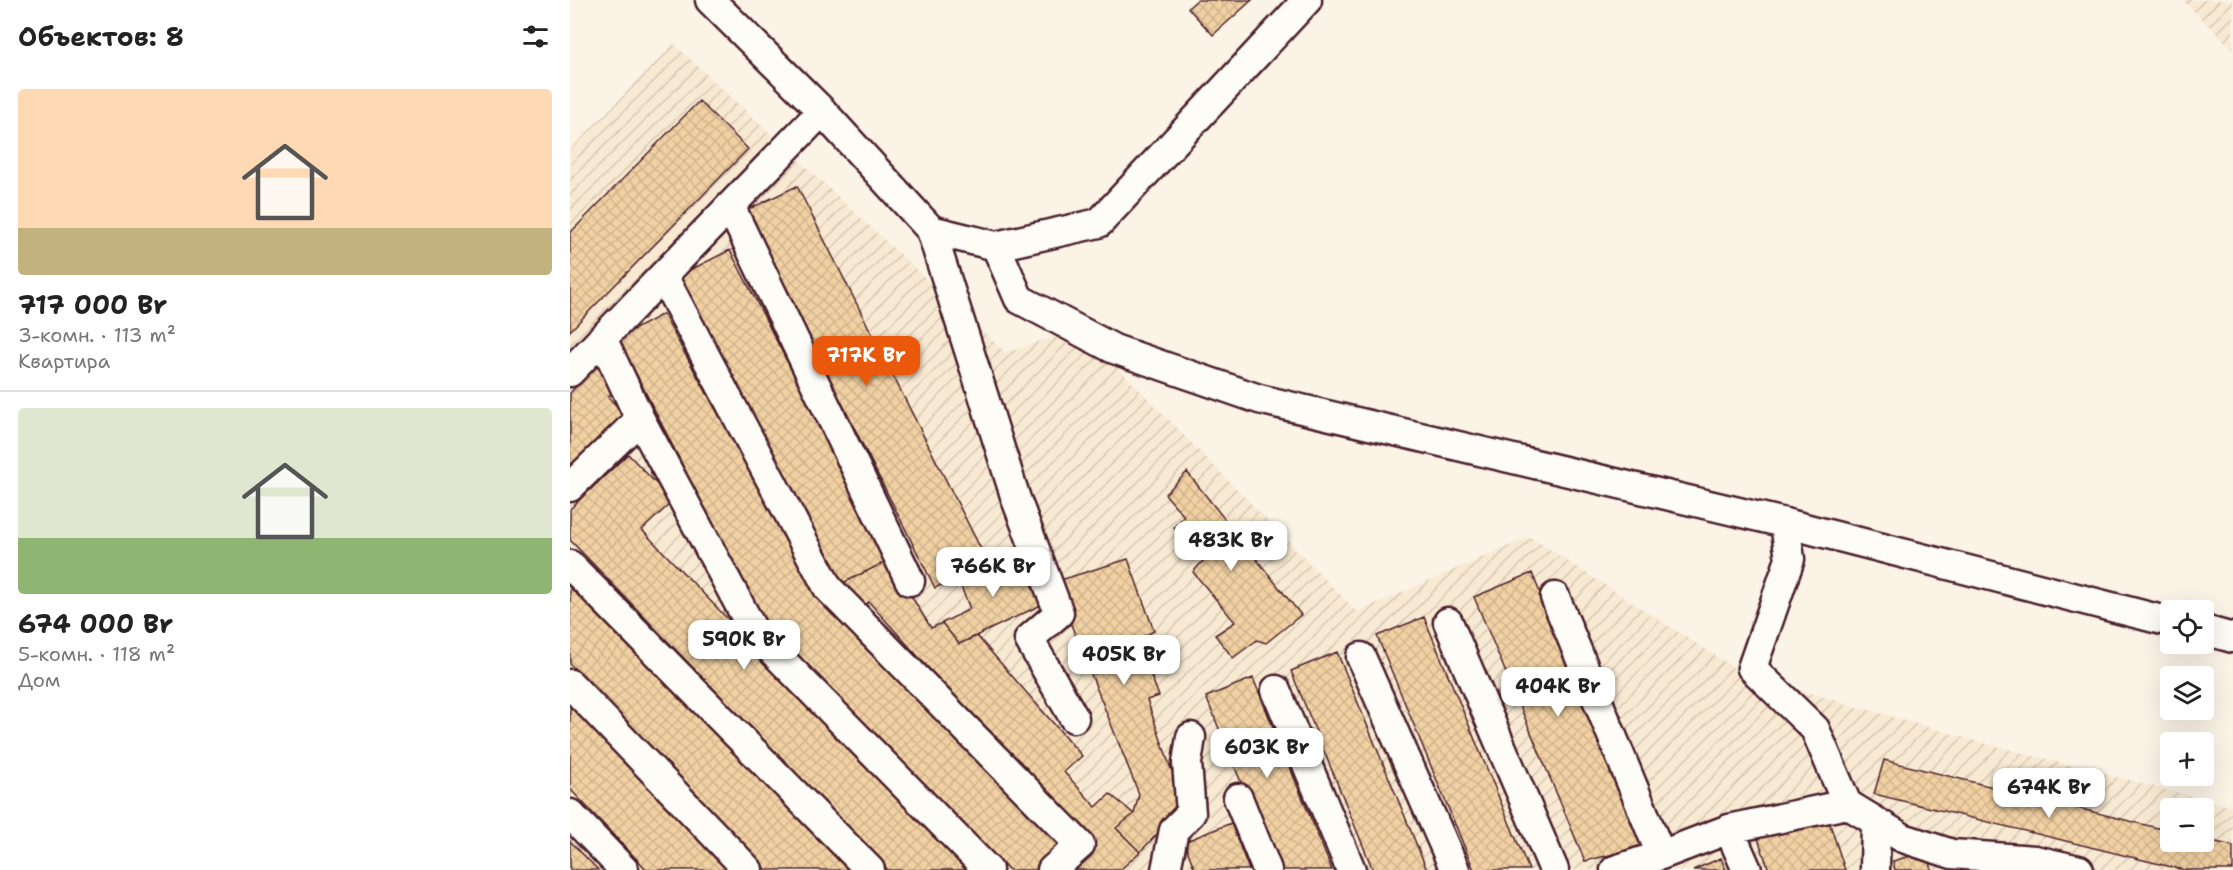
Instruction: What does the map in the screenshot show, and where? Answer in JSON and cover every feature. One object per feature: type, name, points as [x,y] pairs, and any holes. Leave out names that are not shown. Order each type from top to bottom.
[{"type":"lane","points":[[710,0],[822,111],[930,230],[1016,499],[1059,614],[1029,639],[1074,718]]},
{"type":"lane","points":[[930,230],[996,246],[1099,223],[1307,0]]},
{"type":"lane","points":[[570,372],[822,111]]},
{"type":"lane","points":[[730,207],[910,581]]},
{"type":"lane","points":[[996,246],[1019,299],[1114,349],[1259,399],[1785,523],[2160,619]]},
{"type":"lane","points":[[663,276],[828,588],[1080,845],[1052,870]]},
{"type":"lane","points":[[602,338],[640,419],[754,632],[987,870]]},
{"type":"lane","points":[[570,487],[640,419]]},
{"type":"lane","points":[[1785,523],[1790,559],[1752,668],[1815,729],[1846,804],[1903,838],[1954,862],[2037,865],[2079,870]]},
{"type":"lane","points":[[570,565],[870,870]]},
{"type":"lane","points":[[1555,597],[1639,864],[1729,829],[1846,804]]},
{"type":"lane","points":[[1448,622],[1554,870]]},
{"type":"lane","points":[[2214,633],[2233,638]]},
{"type":"lane","points":[[1361,657],[1455,870]]},
{"type":"lane","points":[[570,684],[748,870]]},
{"type":"lane","points":[[1276,690],[1352,870]]},
{"type":"lane","points":[[1166,870],[1174,830],[1191,813],[1187,763],[1191,737]]},
{"type":"lane","points":[[1238,798],[1267,870]]},
{"type":"lane","points":[[570,814],[624,870]]},
{"type":"lane","points":[[1875,870],[1876,823]]},
{"type":"lane","points":[[1729,829],[1747,870]]},
{"type":"shaded area","points":[[2182,0],[2233,0],[2233,49]]},
{"type":"shaded area","points":[[674,44],[1006,353],[1079,328],[1357,612],[1530,537],[1744,674],[1976,741],[2198,798],[2160,798],[2160,852],[2214,852],[2214,802],[2233,807],[2233,870],[570,870],[570,150]]},
{"type":"building","points":[[1197,0],[1252,0],[1213,35],[1188,8]]},
{"type":"building","points":[[699,101],[748,149],[570,331],[570,233]]},
{"type":"building","points":[[797,186],[988,563],[935,588],[745,211]]},
{"type":"building","points":[[730,250],[889,560],[837,586],[678,276]]},
{"type":"building","points":[[663,314],[820,598],[1062,848],[1037,870],[1009,870],[761,620],[618,338]]},
{"type":"building","points":[[596,366],[617,387],[608,397],[628,417],[570,476],[570,393]]},
{"type":"building","points":[[628,454],[673,501],[642,530],[970,870],[888,870],[570,540],[570,509]]},
{"type":"building","points":[[1187,472],[1301,615],[1266,643],[1257,640],[1233,658],[1215,635],[1235,622],[1193,572],[1203,561],[1174,527],[1184,516],[1165,494]]},
{"type":"building","points":[[1019,559],[1035,581],[1041,605],[959,644],[942,623],[970,609],[957,577],[988,563]]},
{"type":"building","points":[[1128,559],[1154,631],[1137,640],[1159,696],[1147,700],[1184,806],[1140,852],[1116,828],[1134,814],[1139,794],[1054,582]]},
{"type":"building","points":[[889,560],[931,628],[942,623],[959,644],[977,636],[1082,756],[1064,772],[1096,807],[1110,794],[1134,814],[1116,828],[1140,852],[1120,870],[1061,870],[1088,845],[869,602],[859,610],[837,586]]},
{"type":"building","points":[[1532,573],[1643,847],[1585,861],[1474,597]]},
{"type":"building","points":[[570,580],[848,870],[767,870],[570,664]]},
{"type":"building","points":[[1424,617],[1529,870],[1474,870],[1377,636]]},
{"type":"building","points":[[1337,652],[1427,870],[1373,870],[1291,671]]},
{"type":"building","points":[[1253,678],[1332,870],[1277,870],[1206,697]]},
{"type":"building","points":[[570,705],[728,870],[647,870],[570,789]]},
{"type":"building","points":[[1884,760],[2160,829],[2160,852],[2214,852],[2214,841],[2233,846],[2233,870],[2184,870],[1874,794]]},
{"type":"building","points":[[1827,815],[1845,870],[1769,870],[1757,836]]},
{"type":"building","points":[[1231,823],[1249,870],[1195,870],[1184,842]]},
{"type":"building","points":[[570,841],[598,870],[570,870]]},
{"type":"building","points":[[1927,851],[1932,870],[1895,870],[1893,861]]},
{"type":"building","points":[[1721,858],[1726,870],[1693,870]]}]
